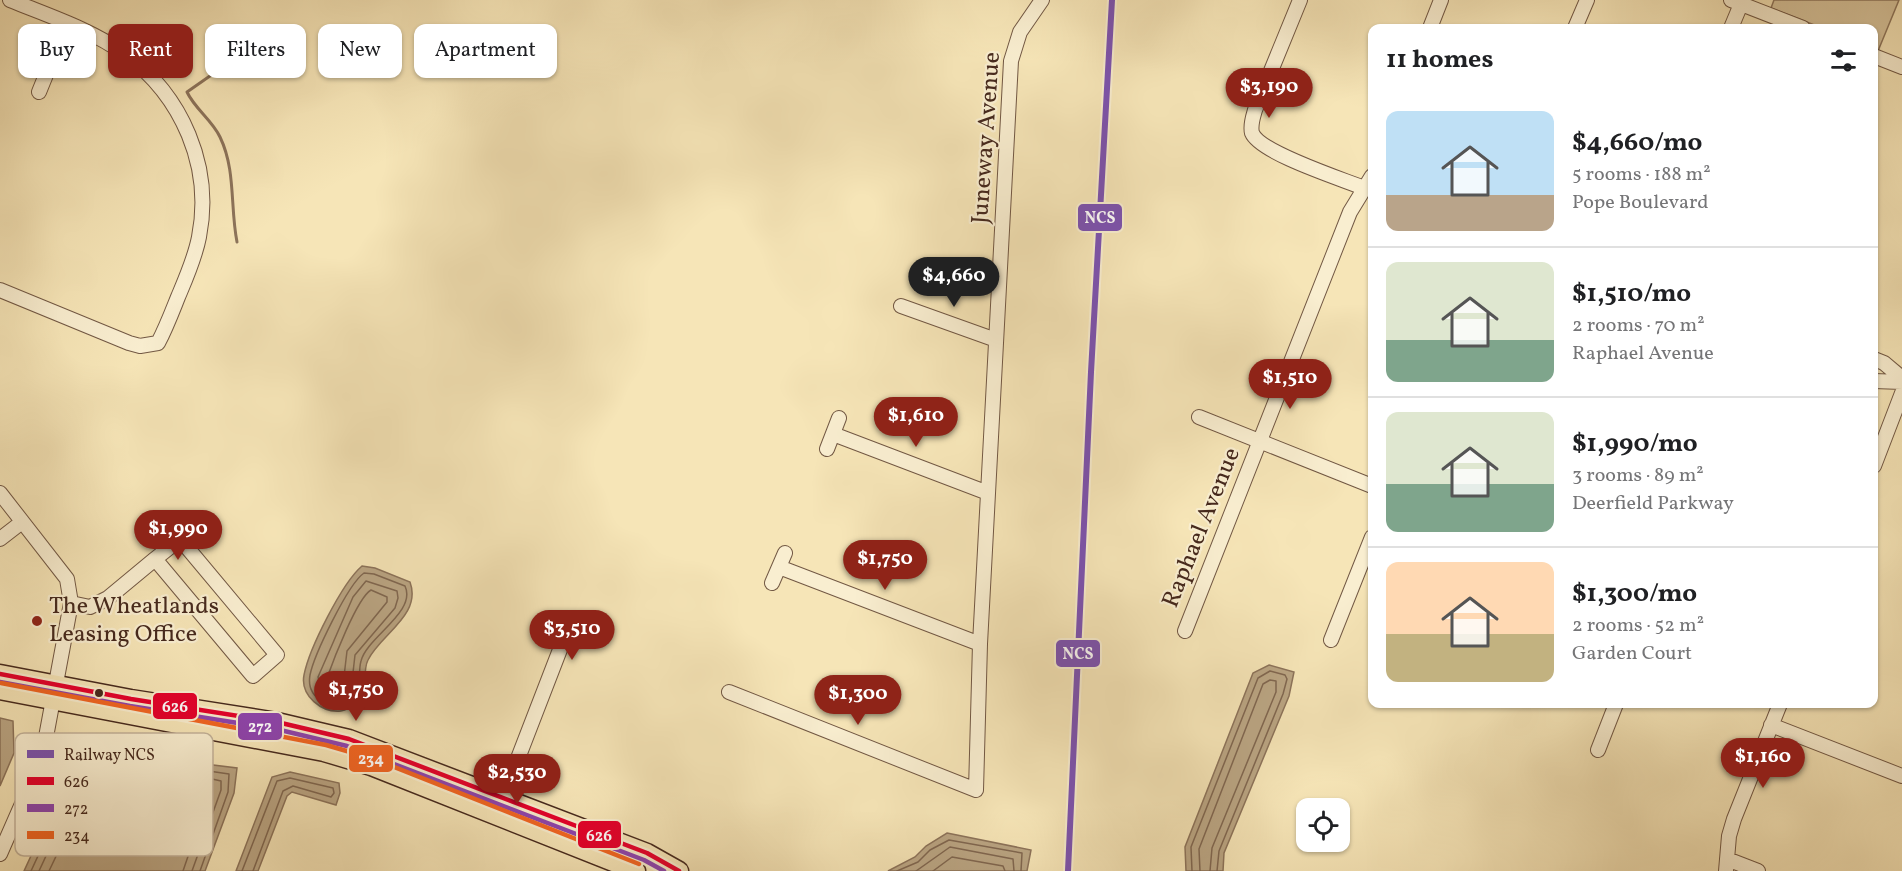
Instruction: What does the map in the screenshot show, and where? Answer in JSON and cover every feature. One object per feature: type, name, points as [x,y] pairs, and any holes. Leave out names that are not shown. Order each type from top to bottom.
[{"type":"main road","points":[[0,674],[54,694],[324,752],[371,766],[636,871]]},
{"type":"main road","points":[[0,690],[54,694],[317,730],[376,748],[647,853],[679,871]]},
{"type":"street","points":[[0,290],[129,343],[150,345],[158,343],[192,264],[200,236],[202,183],[197,157],[178,112],[148,74],[124,54],[91,32],[10,0]]},
{"type":"street","name":"Juneway Avenue","points":[[729,692],[976,790],[980,644],[1011,61],[1020,32],[1042,0]]},
{"type":"street","points":[[1300,0],[1255,110],[1251,123],[1252,133],[1266,149],[1364,188]]},
{"type":"street","points":[[1432,24],[1441,0]]},
{"type":"street","points":[[1577,24],[1587,0]]},
{"type":"street","points":[[1732,24],[1736,2],[1793,24]]},
{"type":"street","points":[[39,92],[68,23]]},
{"type":"street","points":[[1878,60],[1902,68]]},
{"type":"street","name":"Raphael Avenue","points":[[1185,632],[1350,212],[1368,182]]},
{"type":"street","points":[[901,306],[996,340]]},
{"type":"street","points":[[1878,361],[1884,363],[1902,380]]},
{"type":"street","points":[[1878,381],[1902,380]]},
{"type":"street","points":[[1878,456],[1902,393]]},
{"type":"street","points":[[1199,417],[1368,484]]},
{"type":"street","points":[[827,449],[839,418]]},
{"type":"street","points":[[833,434],[988,493]]},
{"type":"street","points":[[0,493],[67,579],[70,603],[46,733]]},
{"type":"street","points":[[0,538],[22,522]]},
{"type":"street","points":[[70,603],[90,607],[108,598],[155,559],[180,539],[277,655],[253,676],[155,559]]},
{"type":"street","points":[[1331,640],[1368,547]]},
{"type":"street","points":[[772,583],[782,560],[980,644]]},
{"type":"street","points":[[495,815],[566,634]]},
{"type":"street","points":[[1598,750],[1614,708]]},
{"type":"street","points":[[1758,871],[1726,865],[1734,819],[1778,708]]},
{"type":"street","points":[[1772,725],[1902,776]]},
{"type":"street","points":[[0,854],[15,820]]},
{"type":"shaded area","points":[[1774,0],[1899,0],[1878,51],[1878,24],[1812,24],[1771,8]]},
{"type":"water","points":[[362,566],[375,568],[410,582],[412,594],[405,614],[368,660],[364,697],[347,709],[334,711],[320,706],[309,696],[305,690],[304,675],[312,649],[327,617],[345,587]]},
{"type":"water","points":[[1269,665],[1294,672],[1289,696],[1224,853],[1223,871],[1186,871],[1185,847],[1253,673]]},
{"type":"water","points":[[0,718],[13,721],[14,753],[0,786]]},
{"type":"water","points":[[213,765],[237,768],[234,793],[213,849]]},
{"type":"water","points":[[290,772],[339,783],[340,793],[336,805],[292,792],[287,796],[258,871],[236,871],[272,777]]},
{"type":"water","points":[[947,833],[1031,850],[1027,871],[888,871],[915,857],[926,846]]},
{"type":"water","points":[[31,856],[211,856],[205,871],[24,871]]},
{"type":"waterway","points":[[207,78],[187,92],[217,131],[225,150],[231,175],[237,242]]},
{"type":"rail line","name":"NCS","points":[[1068,871],[1091,372],[1112,0]]},
{"type":"transit line","name":"626","points":[[0,674],[131,699],[277,722],[349,739],[647,853],[679,871]]},
{"type":"transit line","name":"272","points":[[0,682],[130,706],[276,729],[347,746],[644,860],[664,871]]},
{"type":"transit line","name":"234","points":[[1,683],[326,745],[374,759],[639,864]]},
{"type":"place","name":"The Wheatlands Leasing Office","points":[[37,621]]}]
